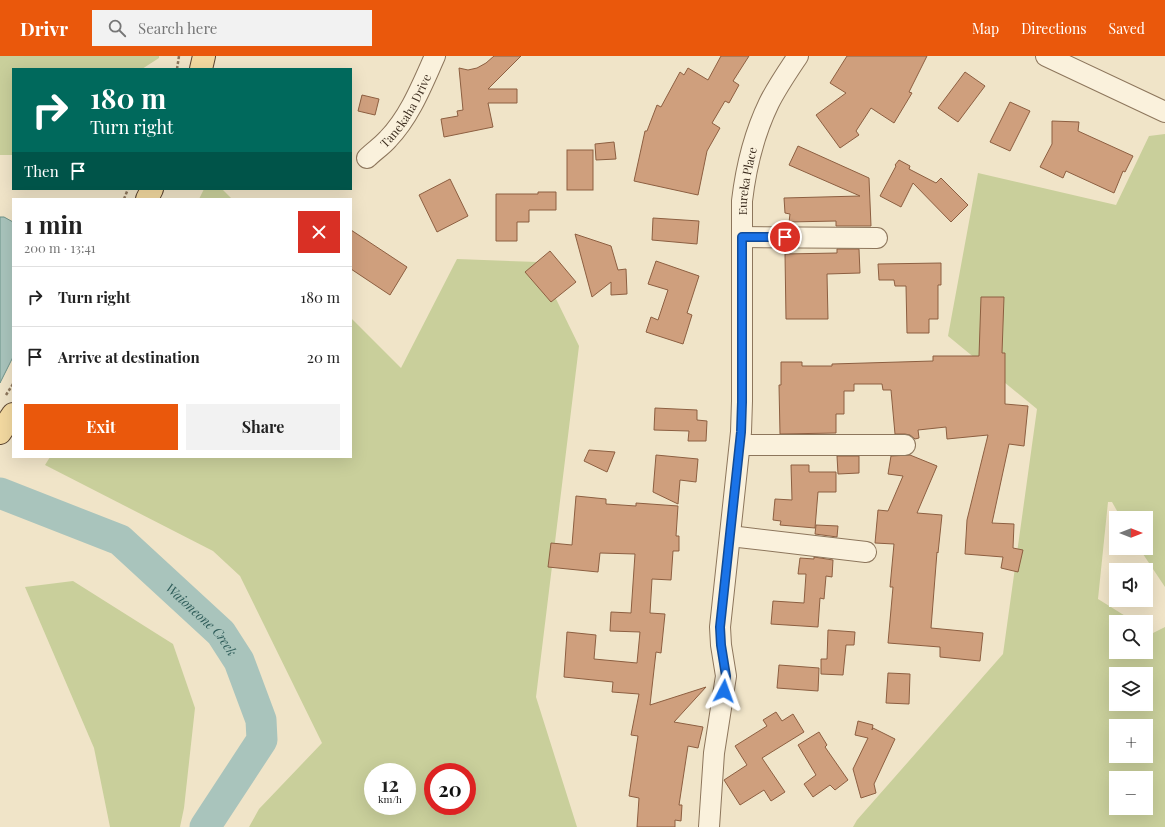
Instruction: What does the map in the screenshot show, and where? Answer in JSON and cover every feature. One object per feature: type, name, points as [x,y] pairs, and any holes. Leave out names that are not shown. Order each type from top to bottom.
[{"type":"main road","points":[[186,68],[189,56]]},
{"type":"main road","points":[[201,68],[204,56]]},
{"type":"main road","points":[[0,433],[12,415]]},
{"type":"street","name":"Tanekaha Drive","points":[[367,158],[389,138],[403,119],[418,95],[435,56]]},
{"type":"street","name":"Eureka Place","points":[[709,827],[714,753],[726,676],[720,627],[740,445],[742,402],[742,201],[745,176],[750,155],[769,102],[798,56]]},
{"type":"street","points":[[1046,56],[1165,112]]},
{"type":"street","points":[[742,237],[878,238]]},
{"type":"street","points":[[740,445],[905,445]]},
{"type":"street","points":[[730,536],[866,552]]},
{"type":"path","points":[[177,68],[179,56]]},
{"type":"green space","points":[[0,56],[159,56],[159,58],[144,68],[12,68],[12,155],[0,155]]},
{"type":"green space","points":[[1165,134],[1165,587],[1153,569],[1153,563],[1149,563],[1144,555],[1153,555],[1153,511],[1117,511],[1112,502],[1108,502],[1098,599],[1124,615],[1109,615],[1109,659],[1153,659],[1153,633],[1165,627],[1165,827],[853,827],[857,820],[1003,654],[1037,409],[948,336],[978,173],[1116,205],[1149,136]]},
{"type":"green space","points":[[204,190],[223,190],[231,198],[200,198]]},
{"type":"green space","points":[[457,259],[538,262],[579,346],[536,697],[577,827],[249,827],[259,809],[322,743],[240,576],[213,551],[45,465],[49,458],[352,458],[352,319],[401,368]]},
{"type":"green space","points":[[73,581],[173,644],[195,708],[184,808],[180,827],[110,827],[94,748],[25,587]]},
{"type":"water","points":[[0,217],[4,217],[12,221],[12,359],[0,383]]},
{"type":"building","points":[[494,56],[521,56],[488,89],[517,89],[517,103],[488,103],[493,127],[444,137],[441,119],[458,116],[457,111],[463,110],[459,68],[468,70],[477,68]]},
{"type":"building","points":[[721,56],[749,56],[733,81],[739,85],[729,103],[725,101],[712,123],[720,128],[707,151],[698,195],[634,181],[645,131],[647,131],[657,105],[661,107],[680,72],[684,75],[688,68],[708,80]]},
{"type":"building","points":[[847,56],[927,56],[909,92],[912,93],[894,123],[871,108],[856,131],[859,135],[840,148],[816,115],[846,93],[830,83]]},
{"type":"building","points":[[965,72],[985,86],[958,122],[938,108]]},
{"type":"building","points":[[362,95],[379,99],[375,115],[358,111]]},
{"type":"building","points":[[1010,102],[1030,111],[1010,151],[990,142]]},
{"type":"building","points":[[1052,121],[1079,122],[1078,131],[1133,156],[1125,172],[1123,171],[1114,193],[1066,171],[1063,178],[1040,167],[1052,144]]},
{"type":"building","points":[[614,142],[616,159],[596,160],[595,144]]},
{"type":"building","points":[[798,146],[869,178],[871,226],[836,226],[836,221],[789,222],[790,214],[785,213],[784,198],[860,196],[789,165]]},
{"type":"building","points":[[567,150],[593,150],[593,190],[567,190]]},
{"type":"building","points":[[899,160],[910,166],[909,169],[936,183],[941,178],[968,205],[951,222],[913,183],[901,207],[880,196],[896,166],[895,165]]},
{"type":"building","points":[[450,179],[468,216],[437,232],[419,195]]},
{"type":"building","points":[[538,192],[556,192],[556,210],[529,210],[529,222],[517,222],[517,241],[496,241],[496,194],[538,194]]},
{"type":"building","points":[[653,218],[699,221],[697,244],[652,240]]},
{"type":"building","points":[[352,231],[407,267],[390,295],[352,270]]},
{"type":"building","points":[[575,234],[611,246],[618,270],[626,269],[627,294],[611,295],[611,282],[592,297]]},
{"type":"building","points":[[837,249],[859,249],[860,273],[827,274],[828,319],[786,319],[785,254],[837,253]]},
{"type":"building","points":[[550,251],[576,282],[551,302],[525,272]]},
{"type":"building","points":[[656,261],[699,276],[687,313],[692,315],[683,344],[646,332],[651,317],[658,320],[668,290],[648,284]]},
{"type":"building","points":[[941,263],[941,285],[938,285],[938,319],[929,319],[929,333],[907,333],[906,286],[895,286],[894,280],[879,280],[878,264]]},
{"type":"building","points":[[981,297],[1004,297],[1002,353],[1005,353],[1005,404],[1028,406],[1024,446],[1009,444],[992,523],[1014,524],[1013,548],[1023,550],[1018,572],[1001,568],[1003,557],[965,554],[967,520],[988,435],[947,439],[946,427],[918,430],[919,438],[915,439],[910,435],[895,434],[891,390],[883,390],[882,384],[854,384],[854,391],[844,391],[844,414],[836,414],[836,433],[780,434],[779,385],[781,385],[781,362],[802,362],[802,366],[832,366],[832,364],[933,361],[933,356],[979,356]]},
{"type":"building","points":[[655,408],[697,410],[697,420],[707,421],[706,441],[688,441],[689,431],[654,430]]},
{"type":"building","points":[[589,450],[615,452],[607,472],[584,461]]},
{"type":"building","points":[[656,455],[698,459],[696,482],[680,480],[678,504],[653,492]]},
{"type":"building","points":[[910,455],[937,466],[917,513],[942,515],[938,553],[937,552],[931,628],[983,633],[980,661],[940,657],[940,647],[888,643],[893,587],[890,587],[894,544],[875,543],[878,510],[888,511],[903,476],[888,474],[891,456]]},
{"type":"building","points":[[837,456],[859,456],[859,473],[838,474]]},
{"type":"building","points":[[791,465],[809,465],[809,472],[836,472],[836,492],[818,492],[815,528],[780,525],[781,521],[773,520],[775,499],[792,500]]},
{"type":"building","points":[[576,496],[606,499],[606,504],[636,506],[636,503],[678,506],[676,536],[679,536],[679,551],[673,551],[671,580],[652,579],[650,613],[665,614],[661,653],[656,652],[650,705],[706,687],[674,722],[703,727],[698,748],[688,746],[679,805],[682,805],[681,821],[675,820],[675,827],[637,827],[639,798],[629,796],[638,736],[631,735],[639,694],[612,692],[613,682],[564,677],[567,632],[596,635],[594,659],[637,663],[640,632],[610,631],[611,612],[631,613],[635,554],[600,553],[598,572],[548,567],[551,543],[572,545]]},
{"type":"building","points":[[816,525],[838,526],[837,537],[815,534]]},
{"type":"building","points":[[814,557],[833,560],[832,577],[826,576],[824,599],[820,598],[818,627],[771,624],[773,601],[804,603],[806,574],[798,574],[800,558],[814,559]]},
{"type":"building","points":[[828,630],[855,632],[854,645],[846,645],[843,675],[821,674],[821,659],[827,659]]},
{"type":"building","points":[[779,665],[819,668],[818,691],[777,688]]},
{"type":"building","points":[[888,673],[910,674],[909,704],[886,703]]},
{"type":"building","points":[[776,712],[782,721],[793,714],[804,732],[762,758],[785,792],[771,801],[764,790],[740,805],[724,780],[747,765],[735,746],[767,726],[763,720]]},
{"type":"building","points":[[858,721],[873,725],[872,730],[873,728],[895,739],[874,784],[876,793],[861,798],[853,769],[868,738],[855,735]]},
{"type":"building","points":[[819,732],[827,745],[825,747],[848,780],[835,790],[830,785],[813,797],[804,784],[816,775],[798,745]]},
{"type":"waterway","name":"Waioneone Creek","points":[[0,493],[120,540],[221,633],[239,661],[261,720],[262,740],[205,827]]},
{"type":"route","points":[[724,691],[726,676],[720,627],[741,432],[742,237],[785,237]]}]
